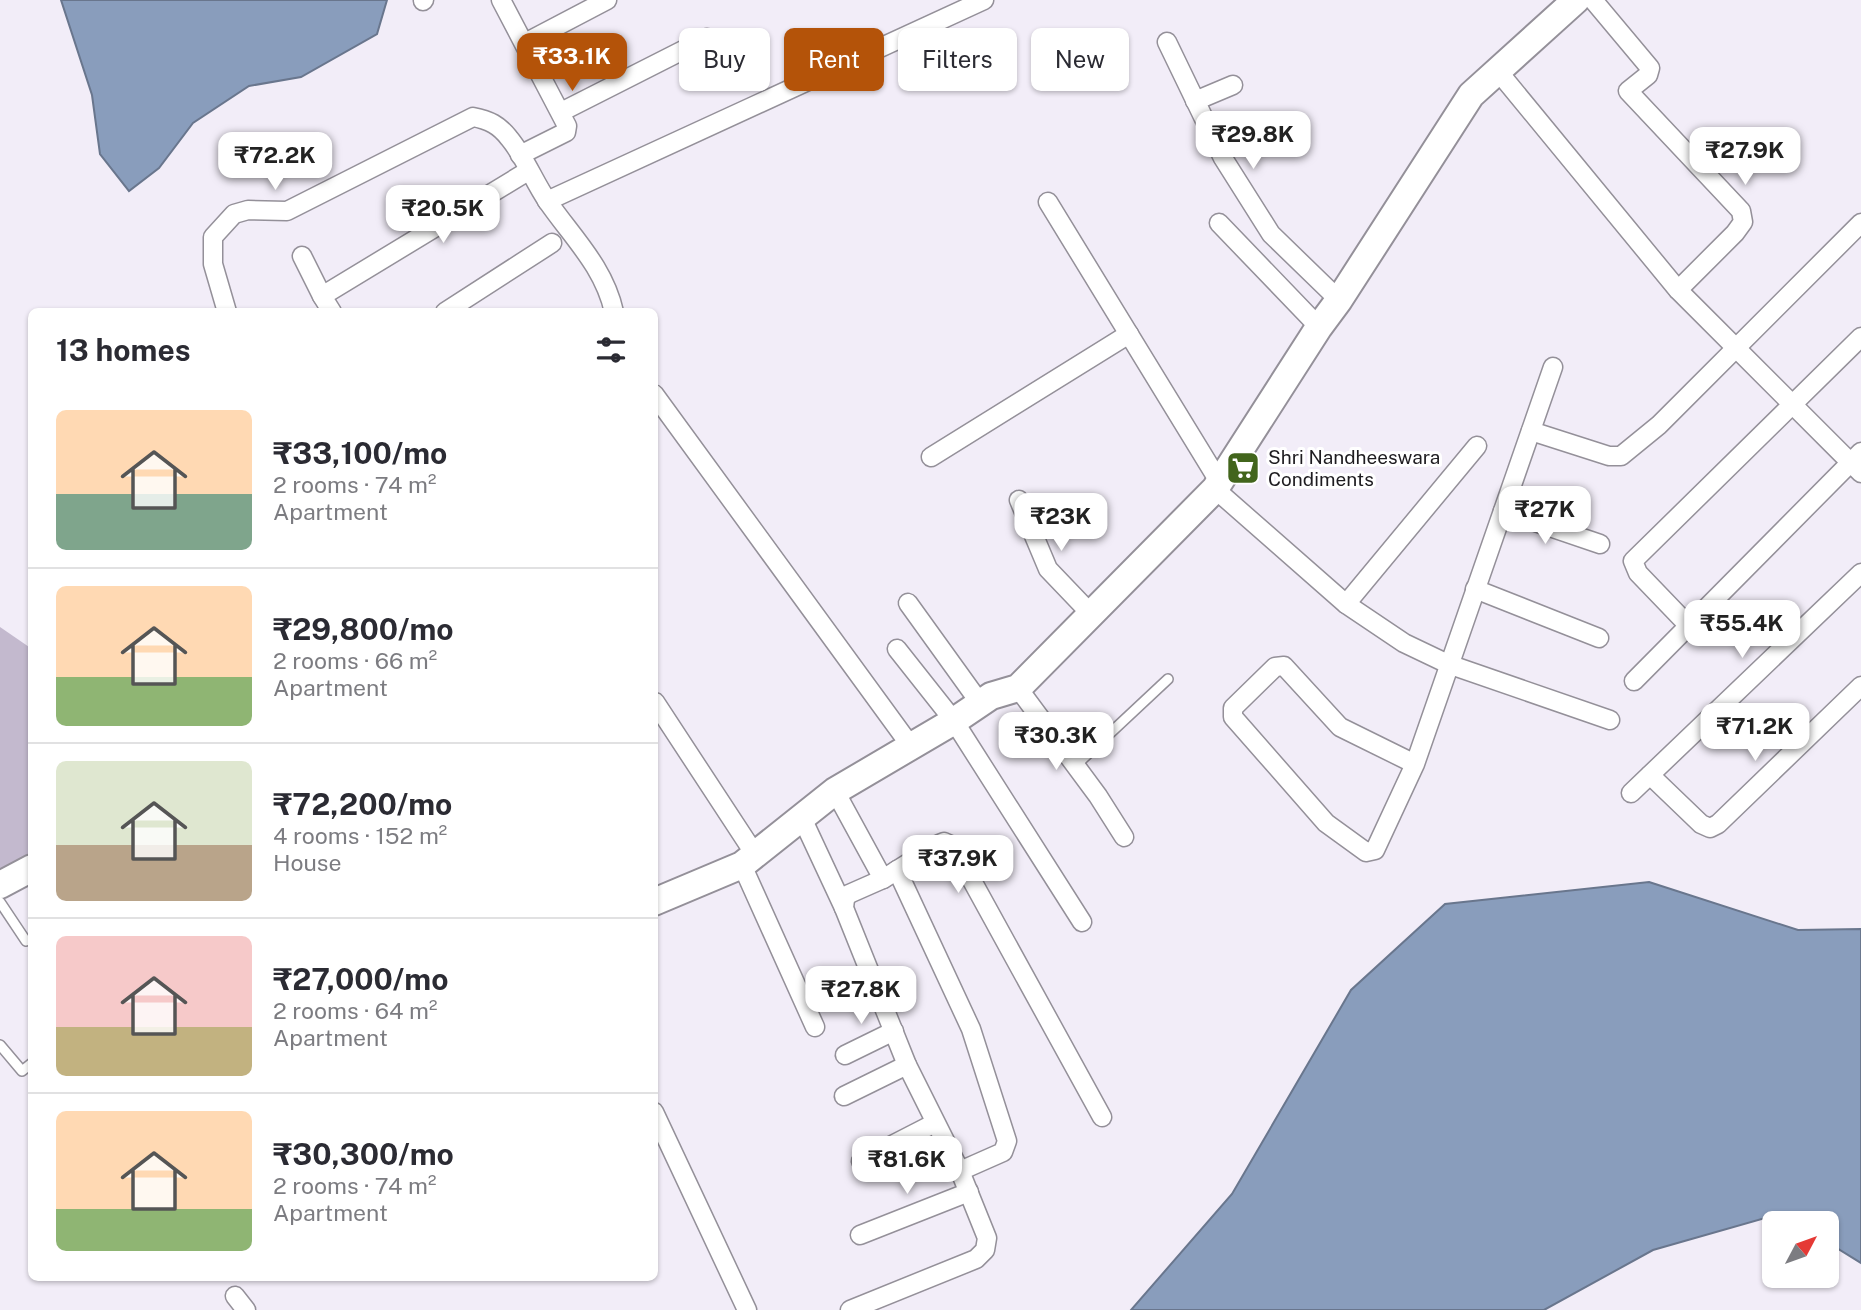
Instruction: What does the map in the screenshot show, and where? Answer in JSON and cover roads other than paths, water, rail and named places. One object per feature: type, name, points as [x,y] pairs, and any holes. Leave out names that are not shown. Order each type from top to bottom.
[{"type":"street","points":[[322,296],[524,163],[566,132],[567,126],[561,113],[501,0]]},
{"type":"street","points":[[525,43],[607,0]]},
{"type":"street","points":[[547,201],[984,0]]},
{"type":"street","points":[[658,901],[697,886],[748,859],[835,791],[954,721],[991,696],[1018,688],[1218,486],[1471,95],[1576,0]]},
{"type":"street","points":[[1593,0],[1650,68],[1648,75],[1628,91],[1741,211],[1743,222],[1735,233],[1678,290]]},
{"type":"street","points":[[1167,42],[1223,158],[1270,234],[1339,300]]},
{"type":"street","points":[[561,113],[679,52]]},
{"type":"street","points":[[1497,70],[1678,290],[1793,404],[1857,462],[1688,625],[1634,681]]},
{"type":"street","points":[[1195,101],[1233,85]]},
{"type":"street","points":[[226,308],[213,264],[213,237],[234,214],[248,210],[288,211],[473,117],[490,121],[509,138],[547,201],[594,262],[613,308]]},
{"type":"street","points":[[1048,202],[1218,486],[1346,604],[1404,643],[1448,664],[1610,720]]},
{"type":"street","points":[[1219,223],[1319,327]]},
{"type":"street","points":[[1531,431],[1609,456],[1621,456],[1659,425],[1861,223]]},
{"type":"street","points":[[451,308],[552,243]]},
{"type":"street","points":[[302,256],[330,308]]},
{"type":"street","points":[[931,457],[1129,334]]},
{"type":"street","points":[[1688,625],[1638,573],[1633,561],[1861,337]]},
{"type":"street","points":[[1415,764],[1340,727],[1284,666],[1275,667],[1233,708],[1233,717],[1326,823],[1366,852],[1375,850],[1415,764],[1553,367]]},
{"type":"street","points":[[658,400],[910,746]]},
{"type":"street","points":[[1346,604],[1477,446]]},
{"type":"street","points":[[1018,500],[1048,569],[1092,615]]},
{"type":"street","points":[[1503,511],[1600,544]]},
{"type":"street","points":[[1631,793],[1861,573]]},
{"type":"street","points":[[1475,589],[1599,638]]},
{"type":"street","points":[[908,603],[980,703]]},
{"type":"street","points":[[897,649],[954,721],[1083,922]]},
{"type":"street","points":[[1650,775],[1700,824],[1710,828],[1737,806],[1861,686]]},
{"type":"street","points":[[1018,688],[1124,837]]},
{"type":"street","points":[[658,707],[748,859],[816,1027]]},
{"type":"street","points":[[835,791],[890,875],[971,1029],[1007,1141],[1003,1152],[960,1171]]},
{"type":"street","points":[[802,818],[844,908],[907,1065],[960,1171],[987,1238],[985,1250],[976,1259],[850,1310]]},
{"type":"street","points":[[844,908],[849,894],[890,875],[939,844],[944,842],[953,846],[1102,1117]]},
{"type":"street","points":[[0,884],[28,870]]},
{"type":"street","points":[[845,1055],[894,1031]]},
{"type":"street","points":[[844,1096],[907,1065]]},
{"type":"street","points":[[658,1121],[747,1310]]},
{"type":"street","points":[[861,1161],[935,1124]]},
{"type":"street","points":[[860,1235],[969,1192]]},
{"type":"lane","points":[[1075,766],[1168,679]]},
{"type":"lane","points":[[0,902],[26,941]]},
{"type":"lane","points":[[0,1045],[22,1070],[28,1066]]},
{"type":"water","points":[[61,0],[387,0],[377,34],[301,77],[249,86],[193,123],[159,168],[129,191],[100,154],[92,95]]},
{"type":"water","points":[[1649,882],[1798,930],[1861,929],[1861,1263],[1839,1249],[1839,1211],[1762,1211],[1762,1219],[1653,1250],[1544,1310],[1131,1310],[1232,1194],[1351,990],[1445,904]]},
{"type":"place","name":"Shri Nandheeswara Condiments","points":[[1243,468]]}]
